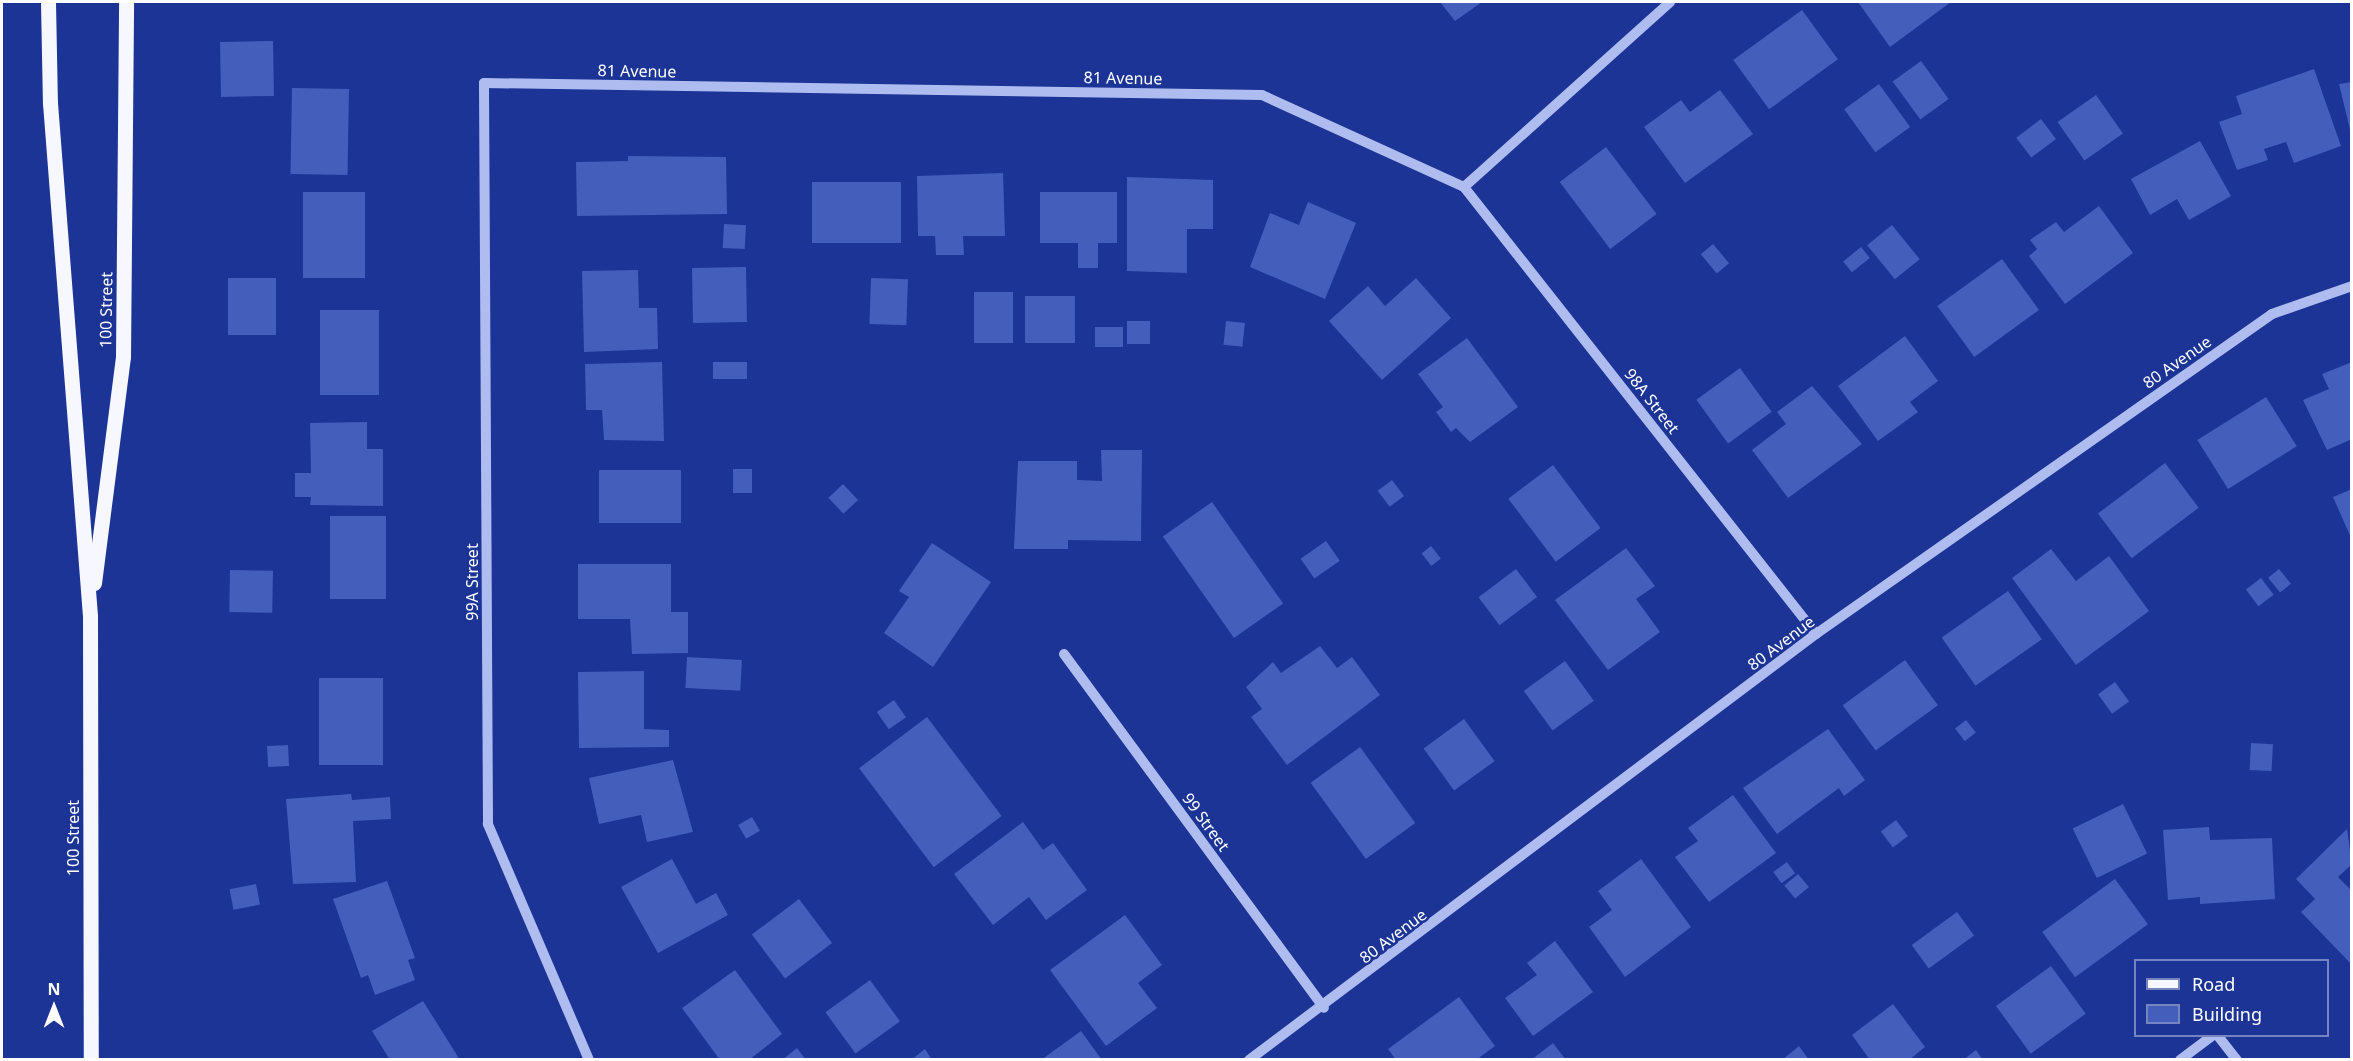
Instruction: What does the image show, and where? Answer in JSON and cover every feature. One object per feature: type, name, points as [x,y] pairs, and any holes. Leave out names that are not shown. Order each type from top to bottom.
[{"type":"main road","name":"100 Street","points":[[48,2],[50,103],[90,616],[91,1059]]},
{"type":"main road","name":"100 Street","points":[[90,616],[123,357],[126,2]]},
{"type":"street","points":[[1464,187],[1670,2]]},
{"type":"street","name":"81 Avenue","points":[[484,83],[1262,95],[1464,187]]},
{"type":"street","name":"99A Street","points":[[484,83],[488,824],[589,1059]]},
{"type":"street","name":"98A Street","points":[[1464,187],[1816,634]]},
{"type":"street","name":"80 Avenue","points":[[1249,1059],[1324,1008],[1816,634],[2272,314],[2352,286]]},
{"type":"street","name":"99 Street","points":[[1064,654],[1324,1008]]},
{"type":"street","points":[[2180,1059],[2209,1037]]},
{"type":"street","points":[[2220,1037],[2237,1059]]},
{"type":"building","points":[[1440,2],[1482,2],[1455,21]]},
{"type":"building","points":[[1858,2],[1951,2],[1890,47]]},
{"type":"building","points":[[1802,10],[1838,59],[1769,109],[1733,60]]},
{"type":"building","points":[[273,41],[274,96],[221,97],[220,42]]},
{"type":"building","points":[[1921,61],[1949,99],[1920,120],[1893,82]]},
{"type":"building","points":[[2314,69],[2341,146],[2294,163],[2286,142],[2264,149],[2268,160],[2237,170],[2219,122],[2242,114],[2236,96]]},
{"type":"building","points":[[2352,82],[2352,133],[2351,134],[2339,84]]},
{"type":"building","points":[[1879,84],[1910,127],[1875,152],[1844,109]]},
{"type":"building","points":[[292,88],[349,89],[347,175],[290,174]]},
{"type":"building","points":[[1720,90],[1753,134],[1685,183],[1644,127],[1681,100],[1690,112]]},
{"type":"building","points":[[2096,95],[2123,134],[2084,160],[2057,122]]},
{"type":"building","points":[[2041,119],[2056,139],[2031,158],[2016,138]]},
{"type":"building","points":[[2200,141],[2231,196],[2189,220],[2177,199],[2150,215],[2131,179]]},
{"type":"building","points":[[1606,147],[1657,214],[1610,249],[1560,182]]},
{"type":"building","points":[[628,156],[726,157],[727,214],[577,216],[576,162],[628,161]]},
{"type":"building","points":[[1003,173],[1005,236],[963,236],[964,255],[936,255],[935,236],[918,236],[917,176]]},
{"type":"building","points":[[1127,177],[1213,180],[1213,229],[1187,229],[1187,273],[1127,271]]},
{"type":"building","points":[[812,182],[901,182],[901,243],[812,243]]},
{"type":"building","points":[[303,192],[365,192],[365,278],[303,278]]},
{"type":"building","points":[[1040,192],[1117,192],[1117,243],[1098,243],[1098,268],[1078,268],[1078,243],[1040,243]]},
{"type":"building","points":[[1308,202],[1356,223],[1325,299],[1250,267],[1270,213],[1299,225]]},
{"type":"building","points":[[2099,206],[2133,253],[2065,304],[2029,256],[2037,249],[2030,240],[2056,222],[2064,232]]},
{"type":"building","points":[[724,224],[746,225],[745,249],[723,248]]},
{"type":"building","points":[[1892,225],[1920,259],[1895,279],[1867,245]]},
{"type":"building","points":[[1713,244],[1729,263],[1717,273],[1701,254]]},
{"type":"building","points":[[1861,247],[1870,258],[1852,272],[1843,261]]},
{"type":"building","points":[[2002,259],[2039,310],[1974,357],[1937,306]]},
{"type":"building","points":[[746,267],[747,322],[693,323],[692,268]]},
{"type":"building","points":[[638,270],[639,308],[657,308],[658,349],[584,352],[582,271]]},
{"type":"building","points":[[228,278],[276,278],[276,335],[228,335]]},
{"type":"building","points":[[871,278],[908,279],[906,325],[869,324]]},
{"type":"building","points":[[1416,278],[1451,318],[1382,380],[1329,321],[1368,286],[1385,306]]},
{"type":"building","points":[[974,292],[1013,292],[1013,343],[974,343]]},
{"type":"building","points":[[1025,296],[1075,296],[1075,343],[1025,343]]},
{"type":"building","points":[[320,310],[379,310],[379,395],[320,395]]},
{"type":"building","points":[[1127,321],[1150,321],[1150,344],[1127,344]]},
{"type":"building","points":[[1226,321],[1245,323],[1242,347],[1223,345]]},
{"type":"building","points":[[1095,327],[1123,327],[1123,347],[1095,347]]},
{"type":"building","points":[[1905,336],[1938,381],[1910,402],[1918,412],[1878,441],[1838,386]]},
{"type":"building","points":[[1467,338],[1518,407],[1470,442],[1456,428],[1451,432],[1436,412],[1443,407],[1418,374]]},
{"type":"building","points":[[662,362],[664,441],[604,440],[602,410],[586,410],[585,364]]},
{"type":"building","points":[[713,362],[747,362],[747,379],[713,379]]},
{"type":"building","points":[[2352,362],[2352,439],[2327,450],[2303,400],[2329,389],[2322,374]]},
{"type":"building","points":[[1740,368],[1772,412],[1728,443],[1696,400]]},
{"type":"building","points":[[1812,386],[1862,444],[1788,498],[1752,450],[1786,424],[1777,412]]},
{"type":"building","points":[[2266,397],[2297,446],[2228,489],[2197,440]]},
{"type":"building","points":[[367,422],[367,449],[383,449],[383,506],[310,505],[311,497],[295,497],[295,473],[311,473],[310,423]]},
{"type":"building","points":[[1101,450],[1142,450],[1141,541],[1068,540],[1068,549],[1014,549],[1018,461],[1077,461],[1077,480],[1102,481]]},
{"type":"building","points":[[2165,463],[2199,508],[2132,558],[2098,514]]},
{"type":"building","points":[[1553,465],[1601,528],[1556,562],[1508,499]]},
{"type":"building","points":[[733,469],[752,469],[752,493],[733,493]]},
{"type":"building","points":[[599,470],[681,470],[681,523],[599,523]]},
{"type":"building","points":[[1392,480],[1404,496],[1390,507],[1378,491]]},
{"type":"building","points":[[843,484],[858,500],[843,514],[828,498]]},
{"type":"building","points":[[2352,489],[2352,540],[2333,497]]},
{"type":"building","points":[[1212,502],[1283,604],[1234,638],[1163,536]]},
{"type":"building","points":[[330,516],[386,516],[386,599],[330,599]]},
{"type":"building","points":[[1326,541],[1340,561],[1314,578],[1301,559]]},
{"type":"building","points":[[932,543],[991,582],[933,667],[884,633],[909,597],[899,591]]},
{"type":"building","points":[[1431,546],[1441,559],[1431,566],[1422,553]]},
{"type":"building","points":[[1626,548],[1655,586],[1636,599],[1660,632],[1608,670],[1555,600]]},
{"type":"building","points":[[2051,549],[2076,581],[2109,556],[2149,611],[2076,665],[2012,578]]},
{"type":"building","points":[[578,564],[671,564],[671,612],[688,612],[688,653],[632,654],[630,619],[578,619]]},
{"type":"building","points":[[1516,569],[1537,597],[1500,625],[1478,597]]},
{"type":"building","points":[[2279,569],[2291,584],[2280,593],[2268,578]]},
{"type":"building","points":[[230,570],[273,571],[272,613],[229,612]]},
{"type":"building","points":[[2261,578],[2274,595],[2258,606],[2246,589]]},
{"type":"building","points":[[2008,591],[2042,639],[1975,686],[1942,637]]},
{"type":"building","points":[[1320,646],[1337,668],[1352,657],[1380,695],[1287,765],[1251,717],[1262,709],[1246,687],[1273,662],[1281,673]]},
{"type":"building","points":[[687,657],[742,660],[740,691],[685,688]]},
{"type":"building","points":[[1905,660],[1938,705],[1876,751],[1843,705]]},
{"type":"building","points":[[1565,661],[1594,701],[1553,731],[1524,691]]},
{"type":"building","points":[[644,671],[644,729],[669,730],[669,747],[579,748],[578,672]]},
{"type":"building","points":[[319,678],[383,678],[383,765],[319,765]]},
{"type":"building","points":[[2115,682],[2129,701],[2112,714],[2098,694]]},
{"type":"building","points":[[894,700],[906,717],[889,729],[877,712]]},
{"type":"building","points":[[927,717],[1002,816],[934,867],[859,768]]},
{"type":"building","points":[[1464,719],[1495,761],[1454,790],[1424,748]]},
{"type":"building","points":[[1966,720],[1976,733],[1965,741],[1955,729]]},
{"type":"building","points":[[1828,729],[1865,780],[1844,796],[1839,788],[1777,834],[1743,788]]},
{"type":"building","points":[[2251,743],[2273,744],[2272,771],[2250,770]]},
{"type":"building","points":[[288,745],[289,766],[268,767],[267,746]]},
{"type":"building","points":[[1360,747],[1415,823],[1366,859],[1311,783]]},
{"type":"building","points":[[673,760],[693,832],[647,842],[641,815],[599,824],[589,778]]},
{"type":"building","points":[[351,794],[352,800],[390,797],[391,819],[353,821],[356,882],[293,884],[286,799]]},
{"type":"building","points":[[1733,795],[1776,853],[1709,902],[1675,857],[1698,841],[1688,828]]},
{"type":"building","points":[[2123,804],[2147,853],[2097,878],[2073,829]]},
{"type":"building","points":[[752,817],[760,831],[746,839],[738,825]]},
{"type":"building","points":[[1896,820],[1908,836],[1893,847],[1881,831]]},
{"type":"building","points":[[1023,822],[1043,850],[1053,843],[1087,890],[1046,920],[1029,897],[993,925],[954,874]]},
{"type":"building","points":[[2209,827],[2210,840],[2272,838],[2275,899],[2200,904],[2200,897],[2168,900],[2163,830]]},
{"type":"building","points":[[2347,829],[2352,864],[2338,877],[2352,891],[2352,965],[2301,912],[2315,899],[2296,879]]},
{"type":"building","points":[[672,859],[696,904],[716,893],[728,915],[658,953],[621,887]]},
{"type":"building","points":[[1641,859],[1691,927],[1625,977],[1589,927],[1612,910],[1598,891]]},
{"type":"building","points":[[1787,862],[1795,873],[1781,883],[1773,872]]},
{"type":"building","points":[[1798,874],[1809,887],[1795,899],[1784,886]]},
{"type":"building","points":[[2115,879],[2148,924],[2075,977],[2042,932]]},
{"type":"building","points":[[387,881],[415,958],[408,960],[415,980],[375,995],[368,975],[361,978],[333,899]]},
{"type":"building","points":[[256,884],[260,905],[234,910],[229,889]]},
{"type":"building","points":[[799,899],[832,943],[785,978],[752,935]]},
{"type":"building","points":[[1957,912],[1974,935],[1929,968],[1912,945]]},
{"type":"building","points":[[1125,915],[1162,965],[1138,983],[1157,1008],[1106,1046],[1050,970]]},
{"type":"building","points":[[1555,941],[1593,992],[1533,1036],[1505,998],[1537,975],[1527,963]]},
{"type":"building","points":[[2051,966],[2086,1014],[2031,1054],[1996,1006]]},
{"type":"building","points":[[735,970],[782,1034],[749,1060],[720,1060],[682,1008]]},
{"type":"building","points":[[870,980],[900,1021],[855,1054],[826,1012]]},
{"type":"building","points":[[1459,997],[1495,1046],[1476,1060],[1396,1060],[1388,1049]]},
{"type":"building","points":[[423,1001],[460,1060],[390,1060],[372,1031]]},
{"type":"building","points":[[1893,1004],[1925,1047],[1909,1060],[1870,1060],[1852,1035]]},
{"type":"building","points":[[1081,1031],[1102,1060],[1041,1060]]},
{"type":"building","points":[[1553,1043],[1566,1060],[1531,1060]]},
{"type":"building","points":[[1799,1046],[1809,1060],[1782,1060]]},
{"type":"building","points":[[797,1048],[806,1060],[782,1060]]},
{"type":"building","points":[[925,1049],[932,1060],[911,1060]]},
{"type":"building","points":[[1976,1050],[1983,1060],[1963,1060]]}]
